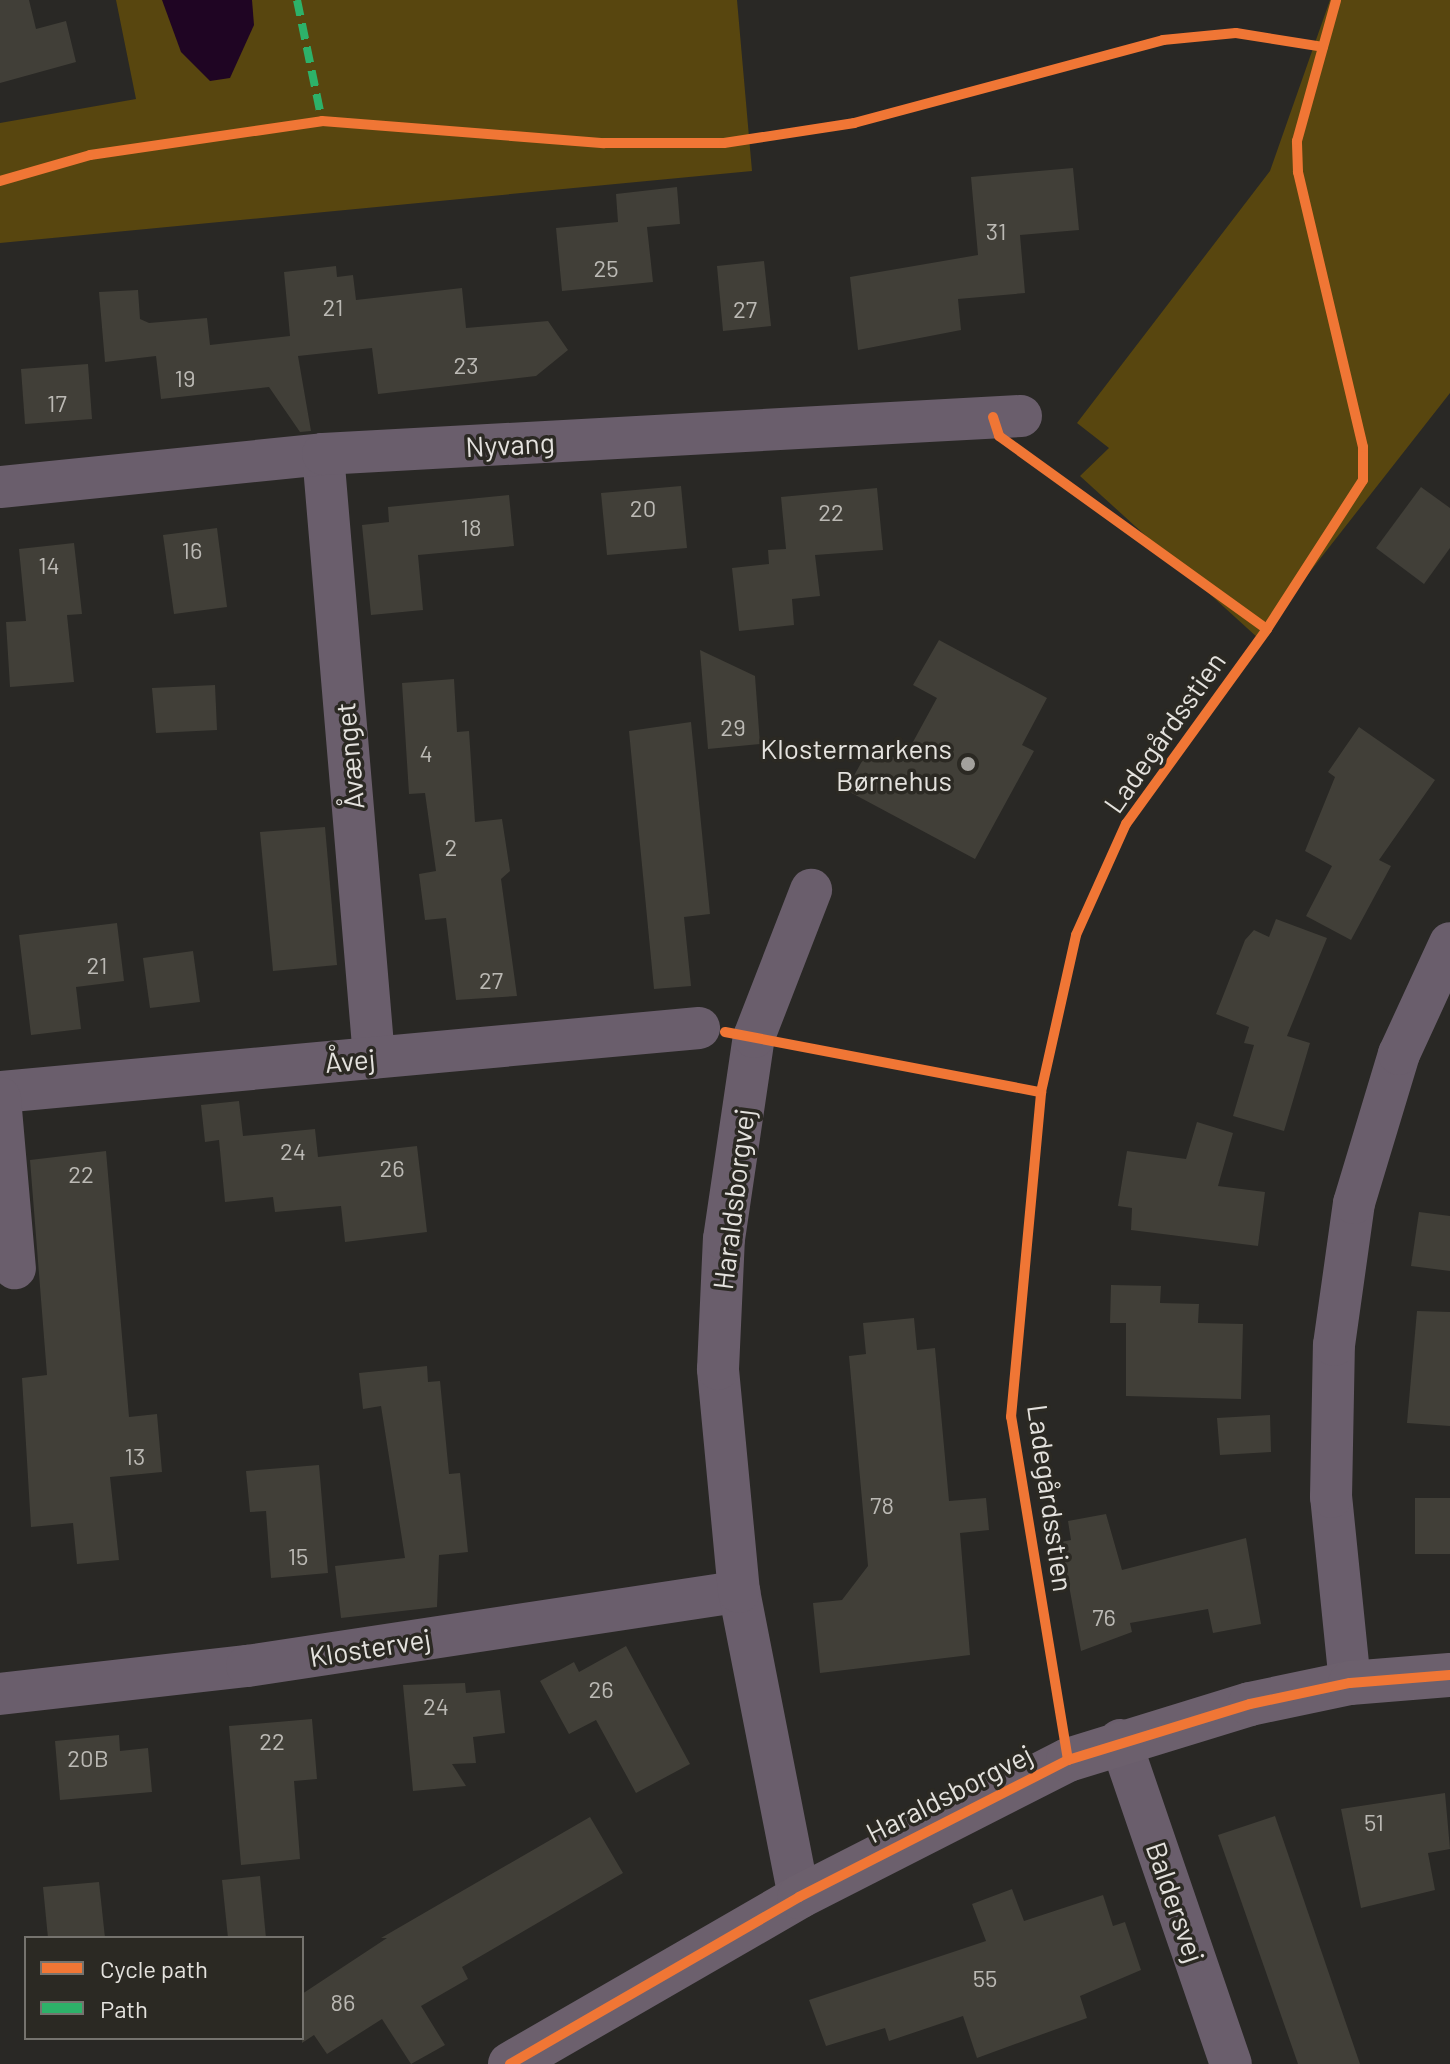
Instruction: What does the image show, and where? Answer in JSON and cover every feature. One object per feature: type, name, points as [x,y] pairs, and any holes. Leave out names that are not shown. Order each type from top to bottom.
[{"type":"street","name":"Nyvang","points":[[0,487],[323,454],[1021,416]]},
{"type":"street","name":"Åvænget","points":[[323,454],[374,1058]]},
{"type":"street","name":"Haraldsborgvej","points":[[799,1897],[739,1592],[718,1369],[724,1239],[754,1037],[811,890]]},
{"type":"street","points":[[1350,1683],[1331,1497],[1334,1345],[1357,1193],[1399,1054],[1450,943]]},
{"type":"street","name":"Åvej","points":[[0,1092],[699,1028]]},
{"type":"street","points":[[0,1098],[15,1268]]},
{"type":"street","name":"Klostervej","points":[[0,1694],[247,1666],[739,1592]]},
{"type":"street","name":"Haraldsborgvej","points":[[510,2064],[799,1897],[1120,1740],[1350,1683],[1450,1675]]},
{"type":"street","name":"Baldersvej","points":[[1120,1740],[1231,2064]]},
{"type":"shaded area","points":[[116,0],[737,0],[752,171],[0,243],[0,123],[136,99]]},
{"type":"shaded area","points":[[162,0],[252,0],[254,25],[230,78],[210,81],[181,52]]},
{"type":"shaded area","points":[[1330,0],[1450,0],[1450,393],[1258,638],[1080,476],[1109,448],[1077,423],[1270,171]]},
{"type":"building","points":[[0,0],[29,0],[36,29],[66,21],[76,62],[0,83]]},
{"type":"building","points":[[1073,168],[1079,230],[1020,235],[1025,293],[958,299],[961,330],[858,350],[850,277],[978,255],[971,177]]},
{"type":"building","points":[[677,187],[680,224],[647,227],[653,282],[562,291],[556,228],[618,222],[616,194]]},
{"type":"building","points":[[764,261],[771,326],[723,331],[717,266]]},
{"type":"building","points":[[336,266],[337,277],[353,275],[356,300],[462,288],[466,328],[548,321],[568,350],[536,376],[378,394],[372,348],[298,356],[311,431],[300,432],[269,387],[161,399],[156,356],[105,362],[99,292],[138,290],[140,319],[149,323],[207,318],[210,345],[290,336],[284,272]]},
{"type":"building","points":[[88,364],[92,419],[25,424],[21,369]]},
{"type":"building","points":[[681,486],[687,548],[607,555],[601,493]]},
{"type":"building","points":[[1421,487],[1450,508],[1450,548],[1424,584],[1376,548]]},
{"type":"building","points":[[877,488],[883,550],[815,555],[820,596],[792,599],[794,625],[739,631],[732,568],[769,564],[768,550],[786,549],[781,497]]},
{"type":"building","points":[[509,495],[514,546],[418,555],[423,610],[371,615],[362,525],[389,522],[388,507]]},
{"type":"building","points":[[217,528],[227,607],[174,614],[163,535]]},
{"type":"building","points":[[74,543],[82,614],[67,615],[74,682],[10,687],[6,622],[26,621],[19,549]]},
{"type":"building","points":[[939,640],[1047,698],[1022,745],[1034,751],[975,859],[846,790],[871,745],[902,762],[937,698],[913,685]]},
{"type":"building","points":[[700,650],[755,676],[760,744],[708,749]]},
{"type":"building","points":[[454,679],[457,732],[469,731],[475,822],[502,819],[510,871],[501,879],[517,996],[456,1000],[446,918],[425,920],[419,874],[436,871],[425,793],[409,794],[402,683]]},
{"type":"building","points":[[215,685],[217,730],[156,733],[152,688]]},
{"type":"building","points":[[691,722],[710,914],[684,917],[691,986],[654,989],[629,731]]},
{"type":"building","points":[[1359,727],[1435,780],[1379,860],[1391,866],[1351,940],[1306,916],[1332,866],[1305,851],[1335,777],[1328,772]]},
{"type":"building","points":[[325,827],[337,965],[273,971],[260,832]]},
{"type":"building","points":[[1276,919],[1327,938],[1287,1036],[1310,1043],[1284,1131],[1233,1116],[1254,1045],[1244,1043],[1249,1027],[1216,1014],[1245,940],[1254,930],[1269,937]]},
{"type":"building","points":[[117,923],[124,981],[76,987],[81,1029],[31,1035],[19,935]]},
{"type":"building","points":[[193,951],[200,1002],[150,1008],[143,958]]},
{"type":"building","points":[[239,1101],[243,1136],[315,1129],[318,1157],[417,1146],[427,1232],[345,1242],[341,1206],[275,1212],[273,1197],[225,1202],[219,1140],[205,1142],[201,1105]]},
{"type":"building","points":[[1197,1122],[1233,1133],[1218,1186],[1265,1192],[1258,1246],[1131,1230],[1132,1208],[1118,1206],[1127,1151],[1186,1159]]},
{"type":"building","points":[[106,1151],[129,1417],[157,1414],[162,1472],[110,1477],[119,1560],[77,1564],[73,1523],[31,1527],[22,1378],[47,1375],[30,1160]]},
{"type":"building","points":[[1419,1212],[1450,1216],[1450,1271],[1411,1266]]},
{"type":"building","points":[[1111,1285],[1161,1286],[1160,1303],[1199,1304],[1198,1323],[1243,1324],[1241,1399],[1126,1396],[1126,1323],[1110,1323]]},
{"type":"building","points":[[1417,1311],[1450,1312],[1450,1426],[1407,1423]]},
{"type":"building","points":[[914,1318],[917,1350],[935,1348],[949,1501],[986,1498],[989,1530],[960,1533],[970,1655],[820,1673],[813,1603],[842,1600],[868,1566],[849,1356],[866,1354],[863,1323]]},
{"type":"building","points":[[427,1366],[428,1382],[440,1381],[449,1474],[460,1473],[468,1552],[439,1555],[437,1607],[341,1618],[335,1566],[405,1558],[381,1406],[363,1409],[359,1373]]},
{"type":"building","points":[[1270,1415],[1271,1452],[1220,1455],[1217,1418]]},
{"type":"building","points":[[319,1465],[328,1573],[271,1578],[266,1511],[250,1512],[246,1471]]},
{"type":"building","points":[[1415,1498],[1450,1498],[1450,1554],[1415,1554]]},
{"type":"building","points":[[1106,1514],[1122,1570],[1246,1538],[1261,1624],[1213,1633],[1208,1609],[1130,1623],[1132,1632],[1081,1651],[1061,1542],[1071,1540],[1068,1521]]},
{"type":"building","points":[[626,1646],[690,1764],[636,1793],[596,1720],[569,1734],[540,1681],[574,1662],[579,1672]]},
{"type":"building","points":[[465,1683],[466,1693],[500,1690],[505,1733],[473,1737],[476,1763],[452,1764],[466,1786],[413,1791],[403,1685]]},
{"type":"building","points":[[312,1719],[317,1779],[294,1781],[300,1859],[241,1865],[229,1726]]},
{"type":"building","points":[[119,1735],[120,1751],[148,1748],[152,1792],[60,1800],[55,1741]]},
{"type":"building","points":[[1445,1793],[1450,1849],[1428,1853],[1435,1890],[1361,1908],[1341,1809]]},
{"type":"building","points":[[1275,1816],[1360,2064],[1298,2064],[1218,1835]]},
{"type":"building","points":[[590,1817],[623,1873],[462,1967],[468,1979],[421,2006],[445,2045],[411,2064],[382,2019],[327,2054],[314,2035],[302,2043],[304,1993],[387,1938],[381,1938]]},
{"type":"building","points":[[260,1876],[266,1936],[228,1936],[222,1880]]},
{"type":"building","points":[[99,1882],[105,1936],[48,1936],[43,1887]]},
{"type":"building","points":[[1012,1889],[1024,1921],[1103,1895],[1113,1926],[1125,1922],[1141,1970],[1080,1996],[1087,2018],[977,2058],[963,2016],[889,2041],[885,2028],[826,2046],[809,2000],[986,1941],[972,1904]]},
{"type":"marked path","points":[[297,0],[322,121]]},
{"type":"cycle path","name":"Ladegårdsstien","points":[[1068,1760],[1011,1417],[1041,1092],[1076,935],[1126,824],[1267,629],[1363,480],[1363,447],[1298,172],[1297,141],[1336,0]]},
{"type":"cycle path","points":[[0,181],[90,155],[322,121],[604,143],[724,143],[854,123],[1163,40],[1236,33],[1323,47]]},
{"type":"cycle path","points":[[993,417],[999,436],[1267,629]]},
{"type":"cycle path","points":[[725,1032],[1041,1092]]},
{"type":"cycle path","points":[[510,2064],[799,1897],[1068,1760],[1250,1704],[1350,1683],[1450,1675]]},
{"type":"place","name":"Klostermarkens Børnehus","points":[[968,764]]}]
